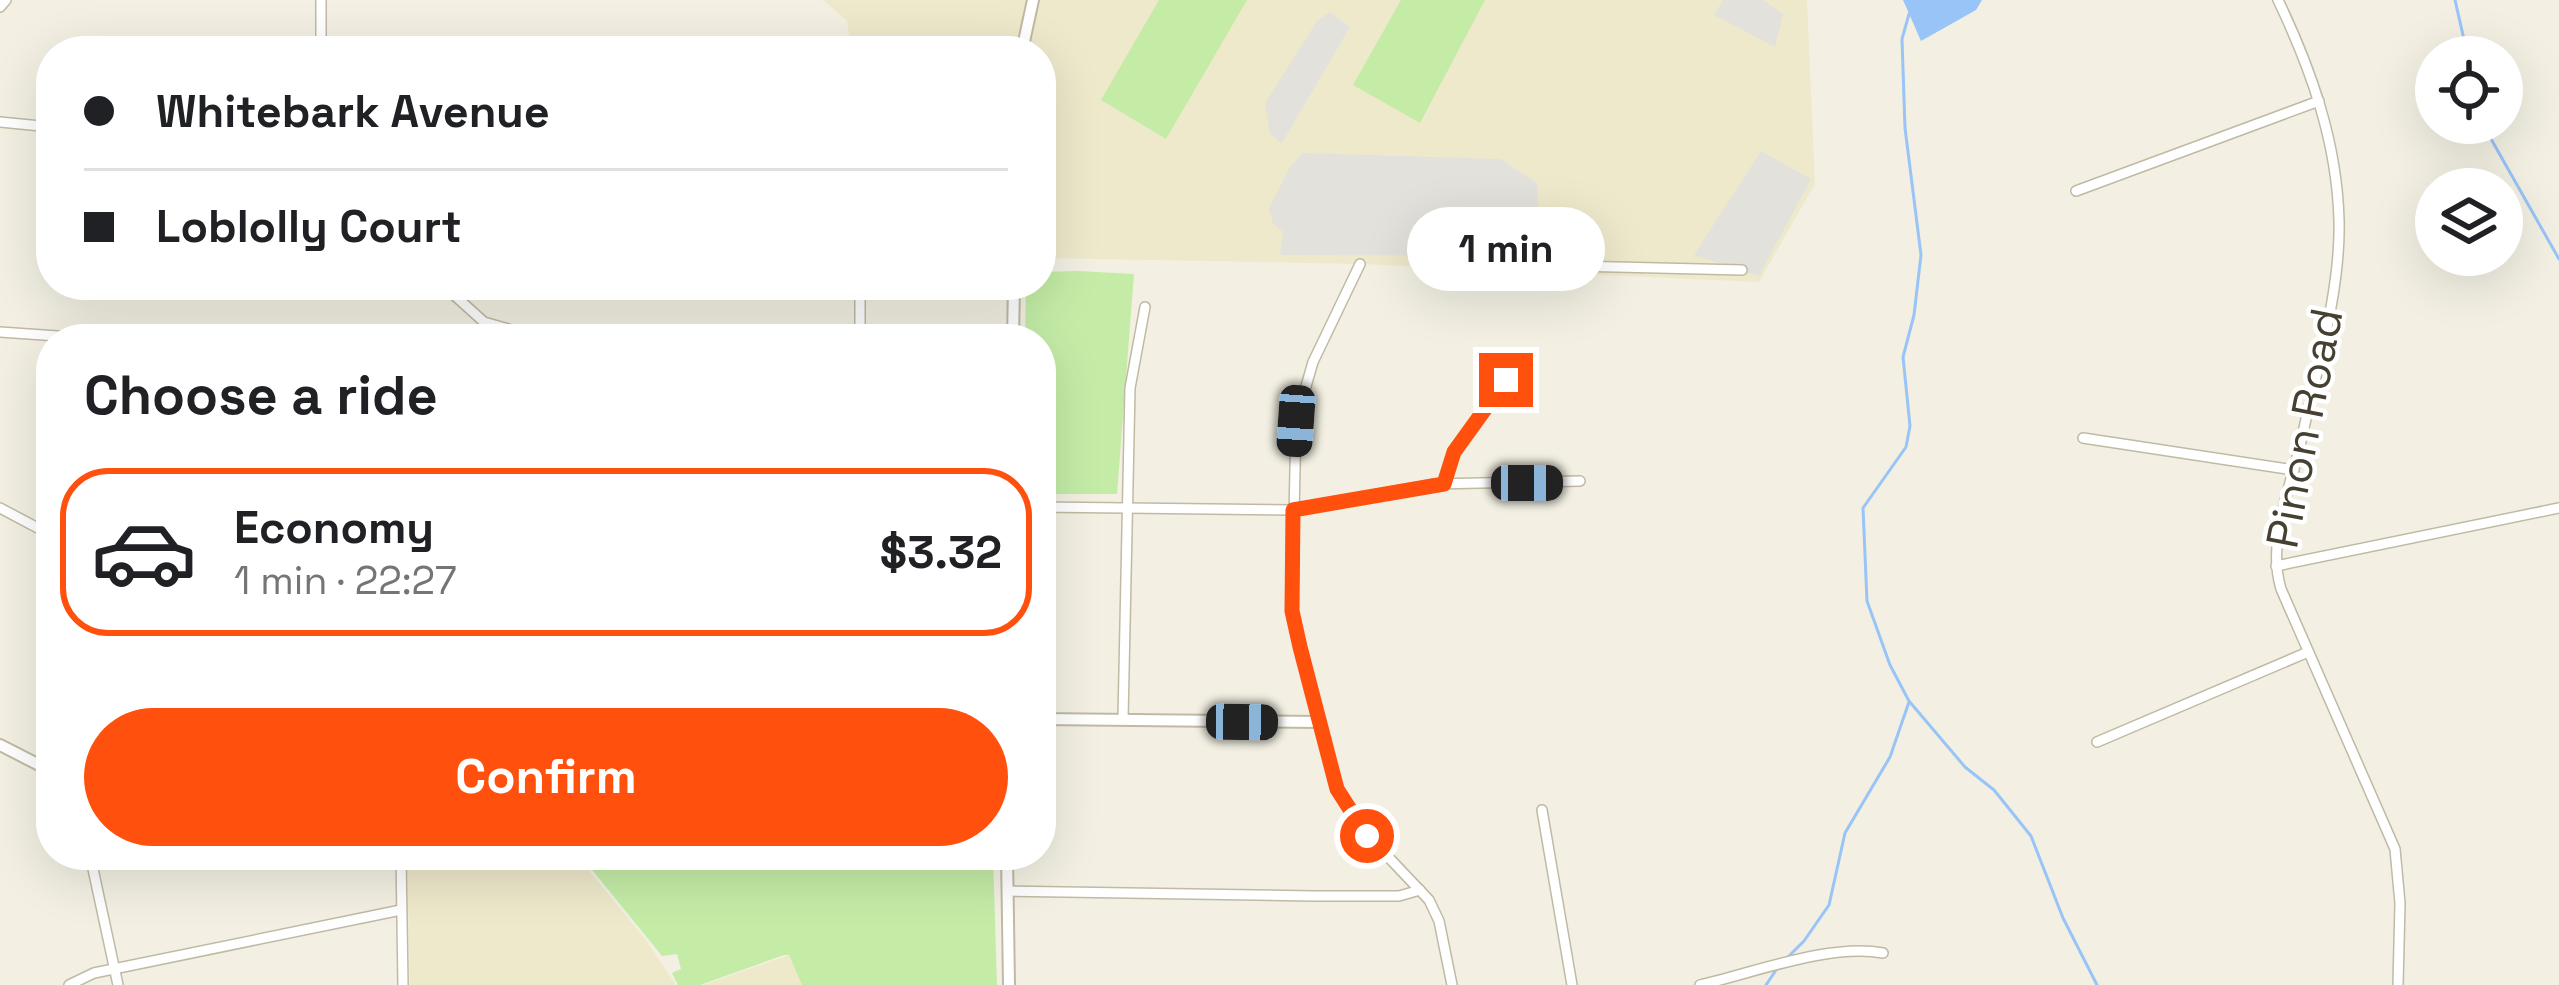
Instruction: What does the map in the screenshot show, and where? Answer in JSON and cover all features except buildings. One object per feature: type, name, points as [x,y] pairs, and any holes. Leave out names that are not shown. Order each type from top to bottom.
[{"type":"street","points":[[0,8],[6,0]]},
{"type":"street","points":[[321,0],[321,36]]},
{"type":"street","points":[[1025,36],[1033,0]]},
{"type":"street","name":"Pinon Road","points":[[2278,0],[2319,101],[2335,169],[2339,238],[2276,566],[2281,590],[2395,849],[2400,903],[2398,985]]},
{"type":"street","points":[[2076,191],[2319,101]]},
{"type":"street","points":[[0,122],[36,126]]},
{"type":"street","points":[[1360,263],[1301,392],[1294,436],[1292,611],[1344,805],[1420,890],[1439,921],[1452,985]]},
{"type":"street","points":[[1574,266],[1742,270]]},
{"type":"street","points":[[459,300],[491,324]]},
{"type":"street","points":[[1123,718],[1130,388],[1145,307]]},
{"type":"street","points":[[0,332],[36,334]]},
{"type":"street","points":[[1444,484],[1454,452],[1506,380]]},
{"type":"street","points":[[2084,438],[2294,470]]},
{"type":"street","points":[[1056,507],[1293,510],[1444,484],[1580,481]]},
{"type":"street","points":[[0,508],[36,527]]},
{"type":"street","points":[[2276,566],[2559,508]]},
{"type":"street","points":[[2097,742],[2308,652]]},
{"type":"street","points":[[1056,719],[1319,722]]},
{"type":"street","points":[[0,746],[36,764]]},
{"type":"street","points":[[1542,810],[1572,985]]},
{"type":"street","points":[[93,870],[118,985]]},
{"type":"street","points":[[400,870],[403,985]]},
{"type":"street","points":[[1007,870],[1010,985]]},
{"type":"street","points":[[1008,891],[1399,896],[1420,890]]},
{"type":"street","points":[[69,985],[94,973],[401,910]]},
{"type":"street","points":[[1700,985],[1811,958],[1883,953]]},
{"type":"shaded area","points":[[823,0],[1807,0],[1815,184],[1759,282],[1360,264],[1056,258],[1056,36],[849,36],[847,21]]},
{"type":"shaded area","points":[[1723,0],[1763,0],[1783,14],[1775,47],[1714,15]]},
{"type":"shaded area","points":[[1330,12],[1350,27],[1282,143],[1270,134],[1265,103],[1317,21]]},
{"type":"shaded area","points":[[1761,151],[1811,179],[1759,276],[1694,255]]},
{"type":"shaded area","points":[[1303,153],[1501,159],[1537,183],[1541,256],[1280,255],[1283,232],[1273,224],[1269,208],[1290,167]]},
{"type":"shaded area","points":[[407,870],[588,870],[676,985],[410,985]]},
{"type":"shaded area","points":[[789,955],[802,985],[703,985]]},
{"type":"green space","points":[[1159,0],[1247,0],[1166,139],[1101,100]]},
{"type":"green space","points":[[1401,0],[1485,0],[1420,123],[1353,85]]},
{"type":"green space","points":[[1056,272],[1134,274],[1117,494],[1056,494],[1056,324],[1025,324],[1026,300],[1056,300]]},
{"type":"green space","points":[[592,870],[993,870],[997,985],[802,985],[789,955],[784,955],[700,985],[678,985],[672,973],[681,969],[677,954],[662,956]]},
{"type":"water","points":[[1903,0],[1982,0],[1976,10],[1921,41]]},
{"type":"waterway","points":[[2455,0],[2463,36]]},
{"type":"waterway","points":[[1909,14],[1902,39],[1905,128],[1921,255],[1903,357],[1910,426],[1906,447],[1863,508],[1867,601],[1909,701],[2031,836],[2063,918],[2097,985]]},
{"type":"waterway","points":[[2494,144],[2559,259]]},
{"type":"waterway","points":[[1785,960],[1829,905],[1845,833],[1890,757],[1909,702]]},
{"type":"waterway","points":[[1766,985],[1778,967]]},
{"type":"route","points":[[1367,836],[1337,789],[1300,647],[1292,611],[1293,510],[1444,484],[1454,452],[1506,380]]}]
